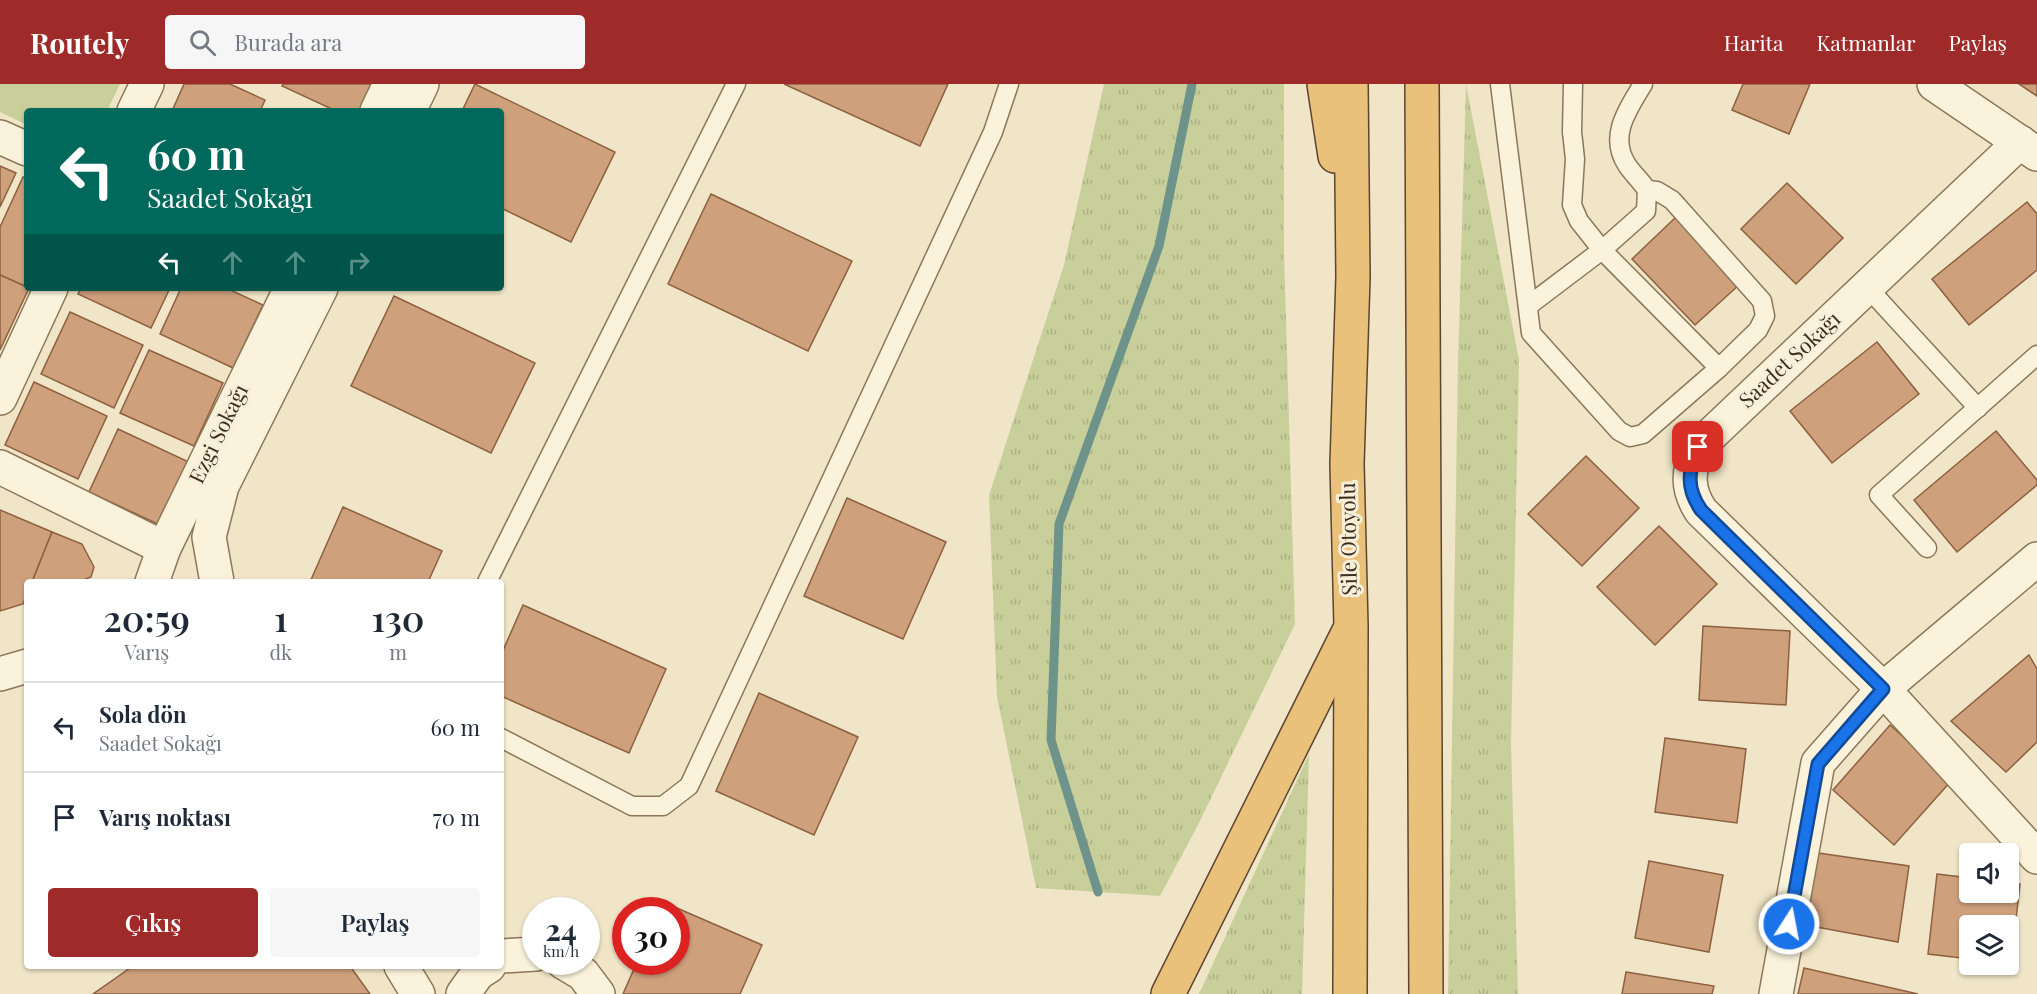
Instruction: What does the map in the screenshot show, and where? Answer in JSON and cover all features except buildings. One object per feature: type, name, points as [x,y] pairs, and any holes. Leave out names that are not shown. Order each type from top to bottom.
[{"type":"highway","points":[[1324,84],[1353,278]]},
{"type":"highway","name":"Şile Otoyolu","points":[[1350,994],[1351,626],[1347,464],[1353,278],[1351,84]]},
{"type":"highway","points":[[1422,84],[1426,994]]},
{"type":"highway","points":[[1168,994],[1351,626]]},
{"type":"street","points":[[135,108],[147,84]]},
{"type":"street","points":[[378,108],[390,84]]},
{"type":"street","points":[[410,108],[422,84]]},
{"type":"street","points":[[1934,84],[2029,148]]},
{"type":"street","points":[[0,137],[24,148]]},
{"type":"street","name":"Saadet Sokağı","points":[[2029,148],[1867,287],[1698,447],[1691,464],[1689,482],[1692,496],[1701,510],[1883,689],[2037,857]]},
{"type":"street","points":[[0,398],[50,291]]},
{"type":"street","name":"Ezgi Sokağı","points":[[153,579],[164,548],[290,291]]},
{"type":"street","name":"Ezgi Sokağı","points":[[217,579],[210,537],[222,486],[320,291]]},
{"type":"street","points":[[0,467],[164,548]]},
{"type":"street","points":[[1776,994],[1818,764],[1883,689],[2037,559]]},
{"type":"street","points":[[0,674],[24,667]]},
{"type":"street","points":[[0,681],[24,679]]},
{"type":"street","points":[[402,969],[418,994]]},
{"type":"street","points":[[463,994],[478,973],[486,969]]},
{"type":"street","points":[[584,975],[598,994]]},
{"type":"lane","points":[[488,579],[736,84]]},
{"type":"lane","points":[[504,740],[632,806],[663,806],[689,786],[993,132],[1009,84]]},
{"type":"lane","points":[[1500,84],[1531,333],[1620,431],[1630,437],[1643,434],[1719,368],[1763,323],[1765,308],[1762,301],[1672,200],[1657,191],[1647,190]]},
{"type":"lane","points":[[1573,84],[1572,132],[1575,159],[1572,205],[1579,221],[1602,250],[1719,368]]},
{"type":"lane","points":[[1575,159],[1582,133],[1585,84]]},
{"type":"lane","points":[[1528,306],[1642,217],[1648,203],[1647,190],[1626,164],[1617,140],[1622,119],[1643,84]]},
{"type":"lane","points":[[1867,287],[1978,408]]},
{"type":"lane","points":[[1927,548],[1879,495],[2037,355]]},
{"type":"green space","points":[[0,84],[120,84],[108,108],[24,108],[24,124],[0,112]]},
{"type":"green space","points":[[1104,84],[1284,84],[1284,253],[1295,624],[1199,823],[1160,896],[1036,888],[997,697],[989,495],[1064,265]]},
{"type":"green space","points":[[1466,84],[1519,360],[1511,744],[1518,994],[1448,994],[1458,364]]},
{"type":"green space","points":[[1309,754],[1302,994],[1199,994]]},
{"type":"waterway","points":[[1098,892],[1051,740],[1059,524],[1159,246],[1192,84]]},
{"type":"route","points":[[1698,447],[1691,464],[1689,482],[1692,496],[1701,510],[1883,689],[1818,764],[1789,924]]}]
